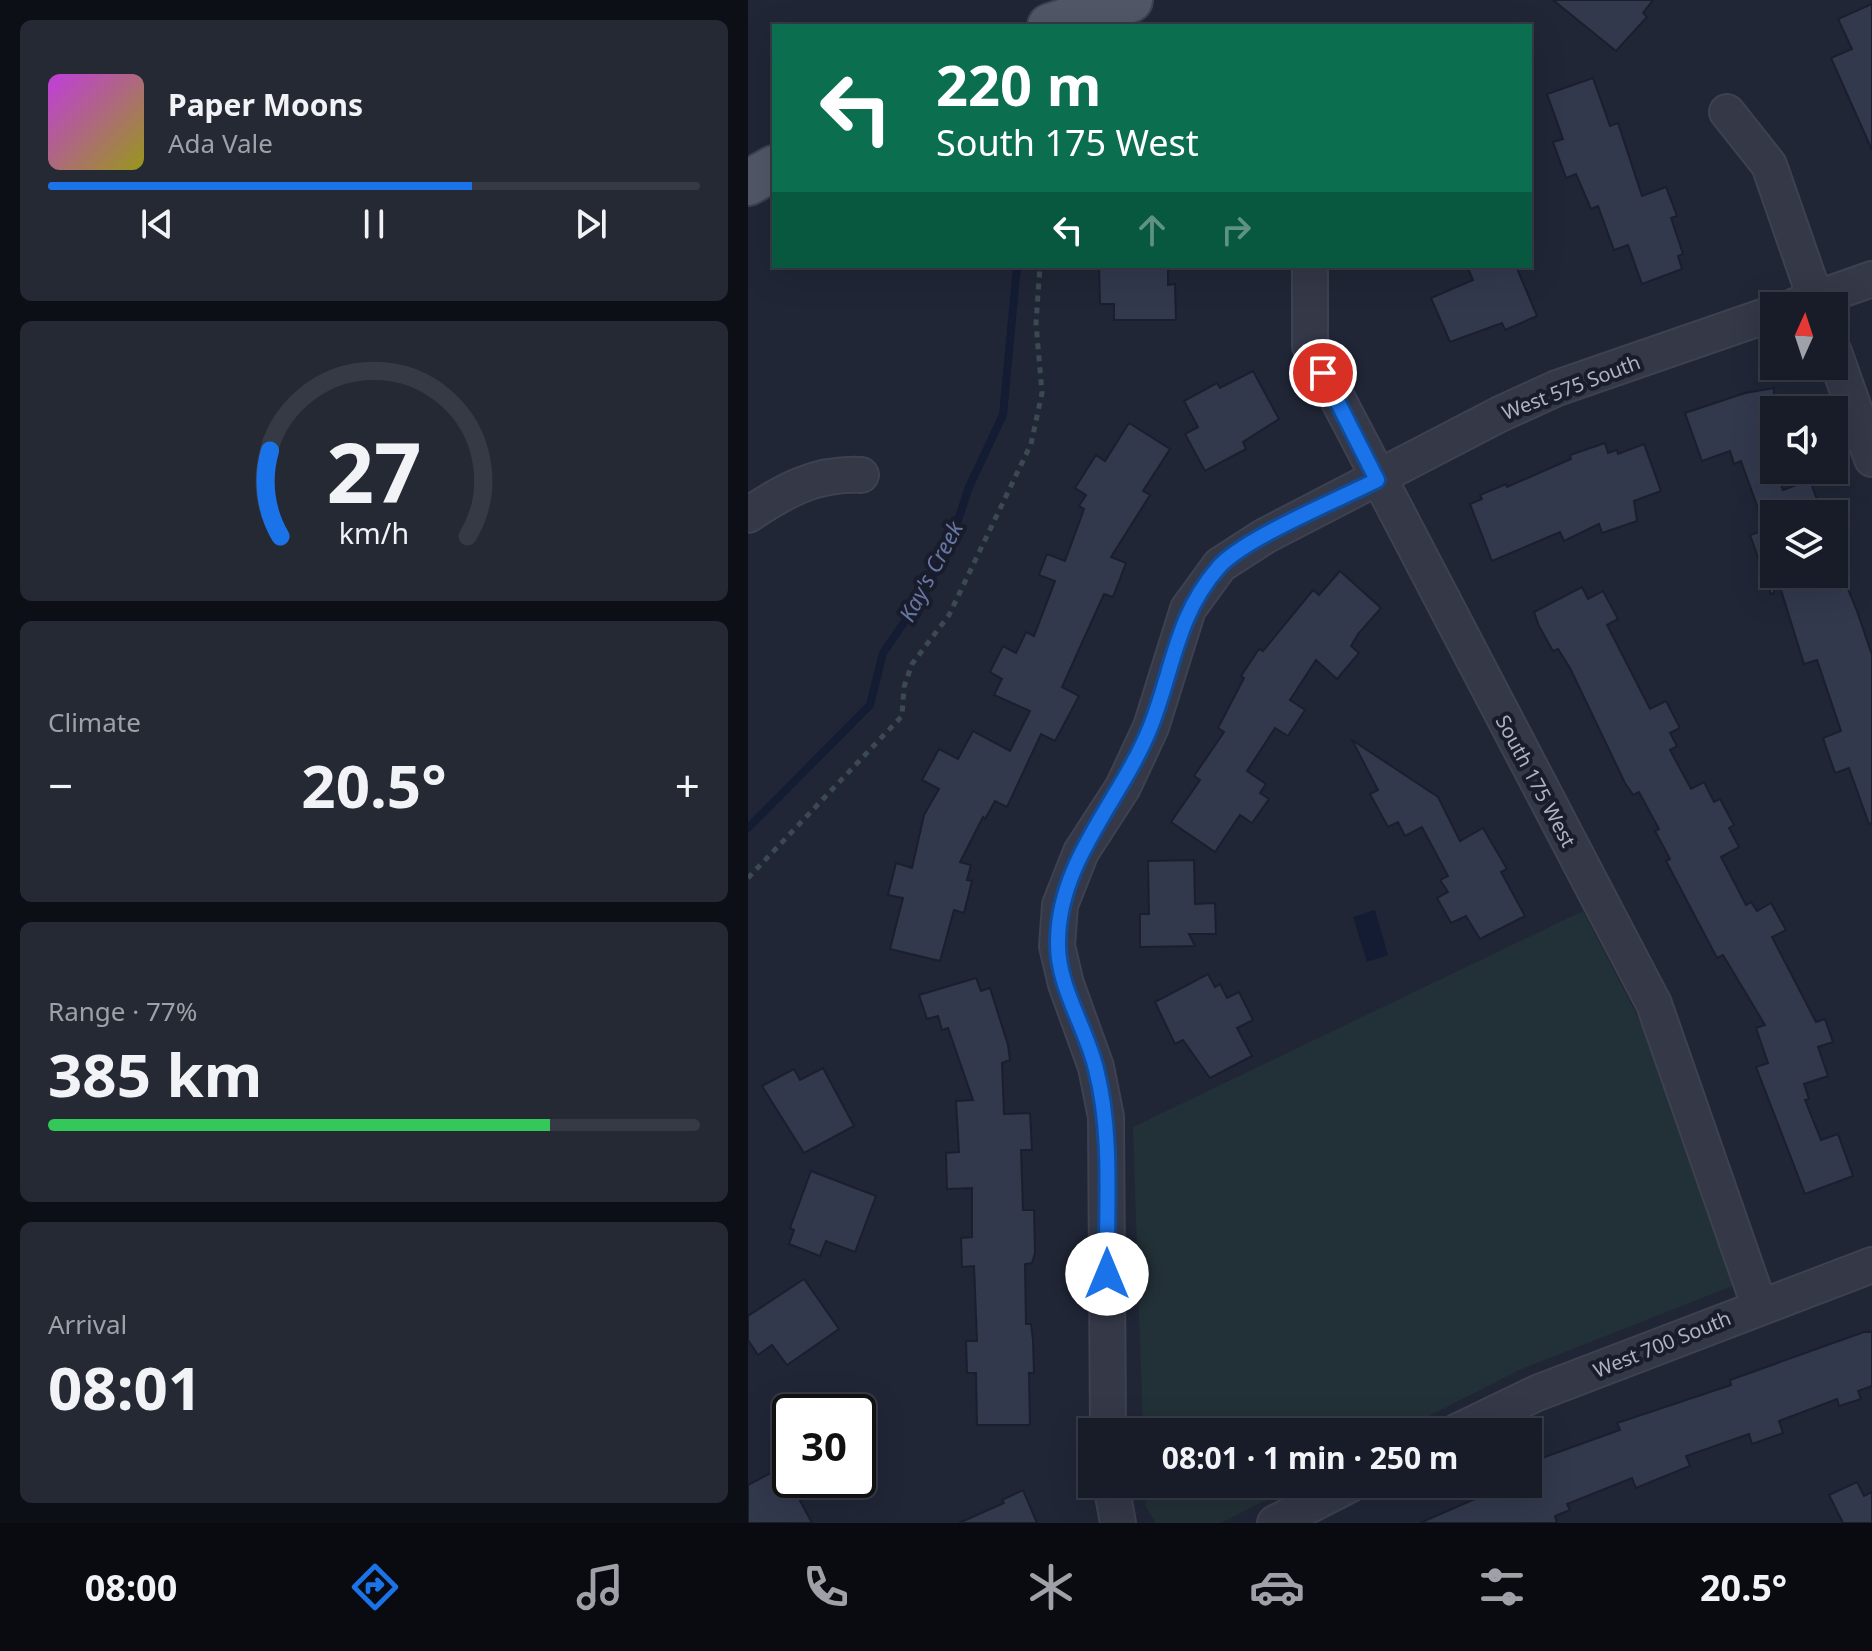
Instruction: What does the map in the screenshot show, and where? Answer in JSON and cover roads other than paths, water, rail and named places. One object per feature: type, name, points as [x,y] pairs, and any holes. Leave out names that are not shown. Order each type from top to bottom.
[{"type":"main road","points":[[1056,24],[1130,0]]},
{"type":"main road","points":[[748,183],[772,169]]},
{"type":"street","points":[[1727,112],[1769,165],[1806,292]]},
{"type":"street","name":"South 175 West","points":[[1310,268],[1310,346],[1377,480],[1654,1004],[1759,1305]]},
{"type":"street","points":[[1840,292],[1872,279]]},
{"type":"street","name":"West 575 South","points":[[1108,1418],[1106,1117],[1096,1067],[1066,984],[1057,946],[1060,905],[1081,852],[1123,787],[1151,727],[1188,609],[1220,565],[1265,536],[1500,414],[1557,388],[1760,318]]},
{"type":"street","points":[[1844,380],[1872,459]]},
{"type":"street","points":[[748,515],[790,487],[834,474],[861,475]]},
{"type":"street","name":"West 700 South","points":[[1485,1418],[1537,1393],[1759,1305],[1872,1265]]},
{"type":"street","points":[[1114,1498],[1118,1523]]},
{"type":"street","points":[[1275,1523],[1324,1498]]},
{"type":"water","points":[[1375,910],[1388,955],[1367,962],[1353,917]]},
{"type":"waterway","name":"Kay's Creek","points":[[748,828],[870,705],[883,653],[925,592],[1003,415],[1017,268]]}]
